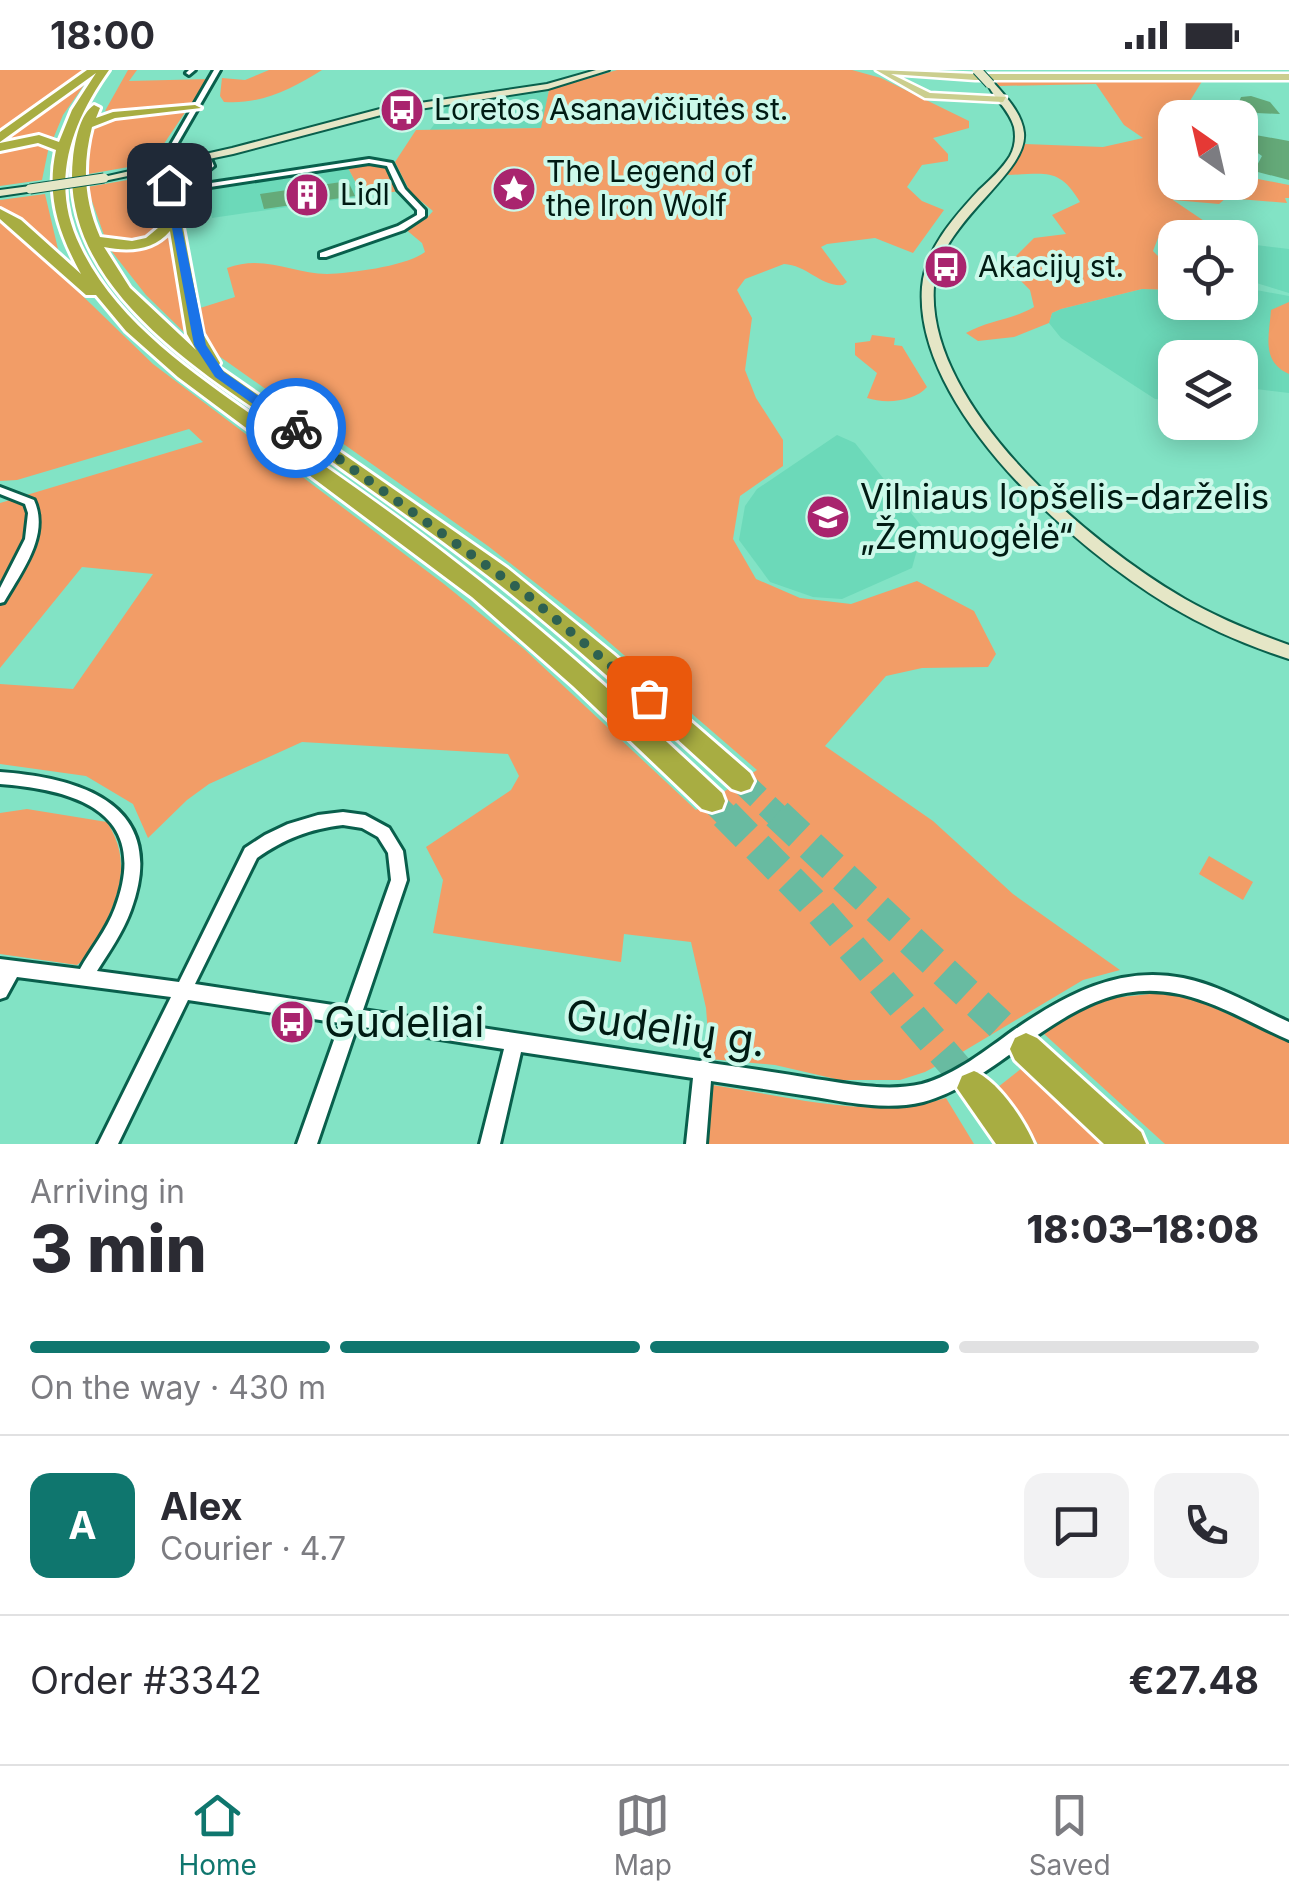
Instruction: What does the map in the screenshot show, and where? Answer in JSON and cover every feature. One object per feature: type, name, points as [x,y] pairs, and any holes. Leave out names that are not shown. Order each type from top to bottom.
[{"type":"highway","points":[[0,138],[94,70]]},
{"type":"highway","points":[[104,70],[73,115],[60,147],[57,181],[67,235],[83,266],[114,307]]},
{"type":"highway","points":[[120,70],[85,126],[76,168],[78,189],[94,240],[106,265],[137,304],[179,344],[526,594],[742,781]]},
{"type":"highway","points":[[94,106],[99,113],[113,115],[196,108]]},
{"type":"highway","points":[[85,126],[113,115]]},
{"type":"highway","points":[[0,147],[32,139],[52,141],[60,147]]},
{"type":"highway","points":[[94,240],[123,246],[160,236],[165,228],[156,177],[160,168]]},
{"type":"highway","points":[[160,168],[169,185],[195,334],[220,374]]},
{"type":"highway","points":[[0,213],[114,307],[198,384],[364,504],[498,608],[712,801]]},
{"type":"highway","points":[[1026,1049],[1129,1144]]},
{"type":"highway","points":[[1004,1144],[974,1088],[1018,1144]]},
{"type":"main road","points":[[871,70],[928,96],[1001,97]]},
{"type":"main road","points":[[881,70],[976,74],[1289,74]]},
{"type":"main road","points":[[934,70],[1289,74]]},
{"type":"main road","points":[[976,74],[932,80],[924,87],[945,95],[1001,97]]},
{"type":"street","points":[[160,168],[217,70]]},
{"type":"street","points":[[0,193],[160,168],[380,112],[548,86],[605,70]]},
{"type":"street","points":[[976,74],[1001,97],[1017,122],[1020,141],[1017,151],[949,230],[932,269],[928,313],[947,374],[967,410],[1002,455],[1097,545],[1182,606],[1289,652]]},
{"type":"street","points":[[169,185],[194,180],[211,166],[207,157]]},
{"type":"street","points":[[194,180],[210,185],[369,161],[390,164],[402,190],[421,210],[421,216],[401,228],[323,255]]},
{"type":"street","points":[[0,490],[30,502],[36,514],[32,534],[0,600]]},
{"type":"street","points":[[0,778],[75,790],[106,804],[130,838],[132,878],[122,910],[85,977]]},
{"type":"street","points":[[108,1144],[252,853],[272,835],[297,824],[318,818],[345,818],[375,826],[393,847],[399,880],[306,1144]]},
{"type":"street","name":"Gudelių g.","points":[[4,979],[85,977],[860,1096],[928,1091],[1065,1005],[1094,992],[1129,984],[1184,986],[1289,1031]]},
{"type":"street","points":[[490,1144],[514,1045]]},
{"type":"street","points":[[696,1144],[703,1070]]},
{"type":"shaded area","points":[[0,70],[92,70],[0,134]]},
{"type":"shaded area","points":[[128,70],[137,70],[129,81],[209,79],[194,105],[105,111]]},
{"type":"shaded area","points":[[269,70],[322,70],[263,98],[224,102],[220,96],[222,78],[245,80]]},
{"type":"shaded area","points":[[617,70],[852,70],[881,78],[969,121],[969,128],[933,138],[948,154],[948,161],[922,165],[907,187],[922,201],[944,210],[913,253],[875,238],[827,244],[821,247],[847,282],[843,285],[828,283],[784,264],[745,279],[737,290],[752,318],[745,370],[756,398],[783,440],[783,466],[740,496],[733,539],[756,579],[800,598],[851,604],[917,581],[974,611],[996,654],[988,667],[922,668],[886,676],[825,746],[933,821],[1013,894],[1120,970],[1083,980],[964,1051],[925,1072],[900,1080],[840,1080],[775,1065],[710,1059],[706,1008],[691,942],[624,934],[621,962],[433,933],[443,880],[426,847],[511,790],[519,776],[508,754],[302,742],[209,784],[148,838],[133,804],[86,776],[0,764],[0,684],[73,689],[153,574],[82,567],[0,668],[0,503],[203,442],[189,429],[17,480],[0,481],[0,216],[153,364],[524,649],[696,810],[757,770],[588,624],[488,546],[209,349],[197,309],[235,297],[227,268],[241,264],[327,274],[379,268],[417,257],[425,252],[422,243],[404,228],[426,219],[433,211],[410,192],[395,162],[416,130],[541,128],[549,90]]},
{"type":"shaded area","points":[[89,78],[63,115],[53,139],[28,138],[0,145],[12,131]]},
{"type":"shaded area","points":[[1204,78],[1191,100],[1158,100],[1158,200],[1173,200],[1203,220],[1158,220],[1153,251],[1158,256],[1158,289],[1142,289],[1061,309],[1052,313],[1049,323],[1014,337],[978,341],[966,333],[1034,307],[1030,290],[1009,269],[1009,263],[1034,238],[1066,234],[1052,215],[1080,202],[1065,183],[1050,175],[1007,175],[1025,144],[1103,147],[1143,138],[1124,125],[1096,84],[999,86],[995,80]]},
{"type":"shaded area","points":[[549,90],[542,128],[430,130],[449,104]]},
{"type":"shaded area","points":[[186,111],[151,163],[89,174],[89,146],[96,122],[112,117]]},
{"type":"shaded area","points":[[29,141],[49,146],[42,180],[0,186],[0,152]]},
{"type":"shaded area","points":[[387,164],[400,191],[363,196],[347,166]]},
{"type":"shaded area","points":[[347,166],[363,196],[212,218],[206,187]]},
{"type":"shaded area","points":[[139,178],[153,181],[158,233],[136,243],[105,238],[87,187]]},
{"type":"shaded area","points":[[1258,179],[1289,185],[1287,203],[1250,200],[1258,200]]},
{"type":"shaded area","points":[[45,194],[58,249],[0,209],[0,200]]},
{"type":"shaded area","points":[[1173,200],[1224,200],[1219,204]]},
{"type":"shaded area","points":[[172,231],[188,336],[146,295],[109,248],[162,238]]},
{"type":"shaded area","points":[[1258,245],[1289,249],[1289,293],[1258,284]]},
{"type":"shaded area","points":[[1142,289],[1158,289],[1158,320],[1258,320],[1258,290],[1289,296],[1289,393],[1258,389],[1258,340],[1158,340],[1158,399],[1155,399],[1061,338],[1049,323],[1052,313],[1061,309]]},
{"type":"shaded area","points":[[1289,302],[1289,374],[1274,362],[1268,339],[1271,310]]},
{"type":"shaded area","points":[[872,335],[895,338],[894,345],[902,346],[927,387],[915,396],[899,400],[867,398],[877,373],[855,355],[855,343],[870,341]]},
{"type":"shaded area","name":"Vilniaus lopšelis-darželis „Žemuogėlė“","points":[[837,435],[855,443],[923,528],[912,568],[842,599],[813,597],[770,582],[739,540],[745,506],[757,489]]},
{"type":"shaded area","points":[[27,809],[107,822],[115,836],[121,864],[118,892],[100,934],[77,965],[0,954],[0,813]]},
{"type":"shaded area","points":[[1209,856],[1253,882],[1243,900],[1199,874]]},
{"type":"shaded area","points":[[1160,993],[1191,998],[1289,1040],[1289,1144],[1165,1144],[1043,1033],[1102,999]]},
{"type":"shaded area","points":[[1022,1068],[1102,1144],[1038,1144],[998,1087]]},
{"type":"shaded area","points":[[712,1085],[860,1107],[918,1104],[946,1098],[974,1144],[708,1144]]},
{"type":"building","points":[[1241,97],[1270,102],[1280,114],[1258,113],[1258,100],[1240,100]]},
{"type":"building","points":[[1258,135],[1289,141],[1289,180],[1258,172],[1262,156],[1258,153]]},
{"type":"building","name":"Lidl","points":[[348,181],[355,196],[264,209],[260,194]]},
{"type":"tunnel","points":[[741,781],[779,817]]},
{"type":"tunnel","points":[[712,801],[725,814]]},
{"type":"tunnel","points":[[725,814],[728,817]]},
{"type":"tunnel","points":[[725,814],[811,901],[974,1088]]},
{"type":"tunnel","points":[[777,814],[1026,1049]]},
{"type":"way so far","points":[[296,428],[526,594],[649,698]]},
{"type":"place","name":"Loretos Asanavičiūtės st.","points":[[402,110]]},
{"type":"place","name":"The Legend of the Iron Wolf","points":[[514,189]]},
{"type":"place","name":"Lidl","points":[[307,195]]},
{"type":"place","name":"Akacijų st.","points":[[946,267]]},
{"type":"place","name":"Vilniaus lopšelis-darželis „Žemuogėlė“","points":[[828,517]]},
{"type":"place","name":"Gudeliai","points":[[292,1022]]},
{"type":"route","points":[[169,185],[200,345],[220,374],[296,428]]}]
